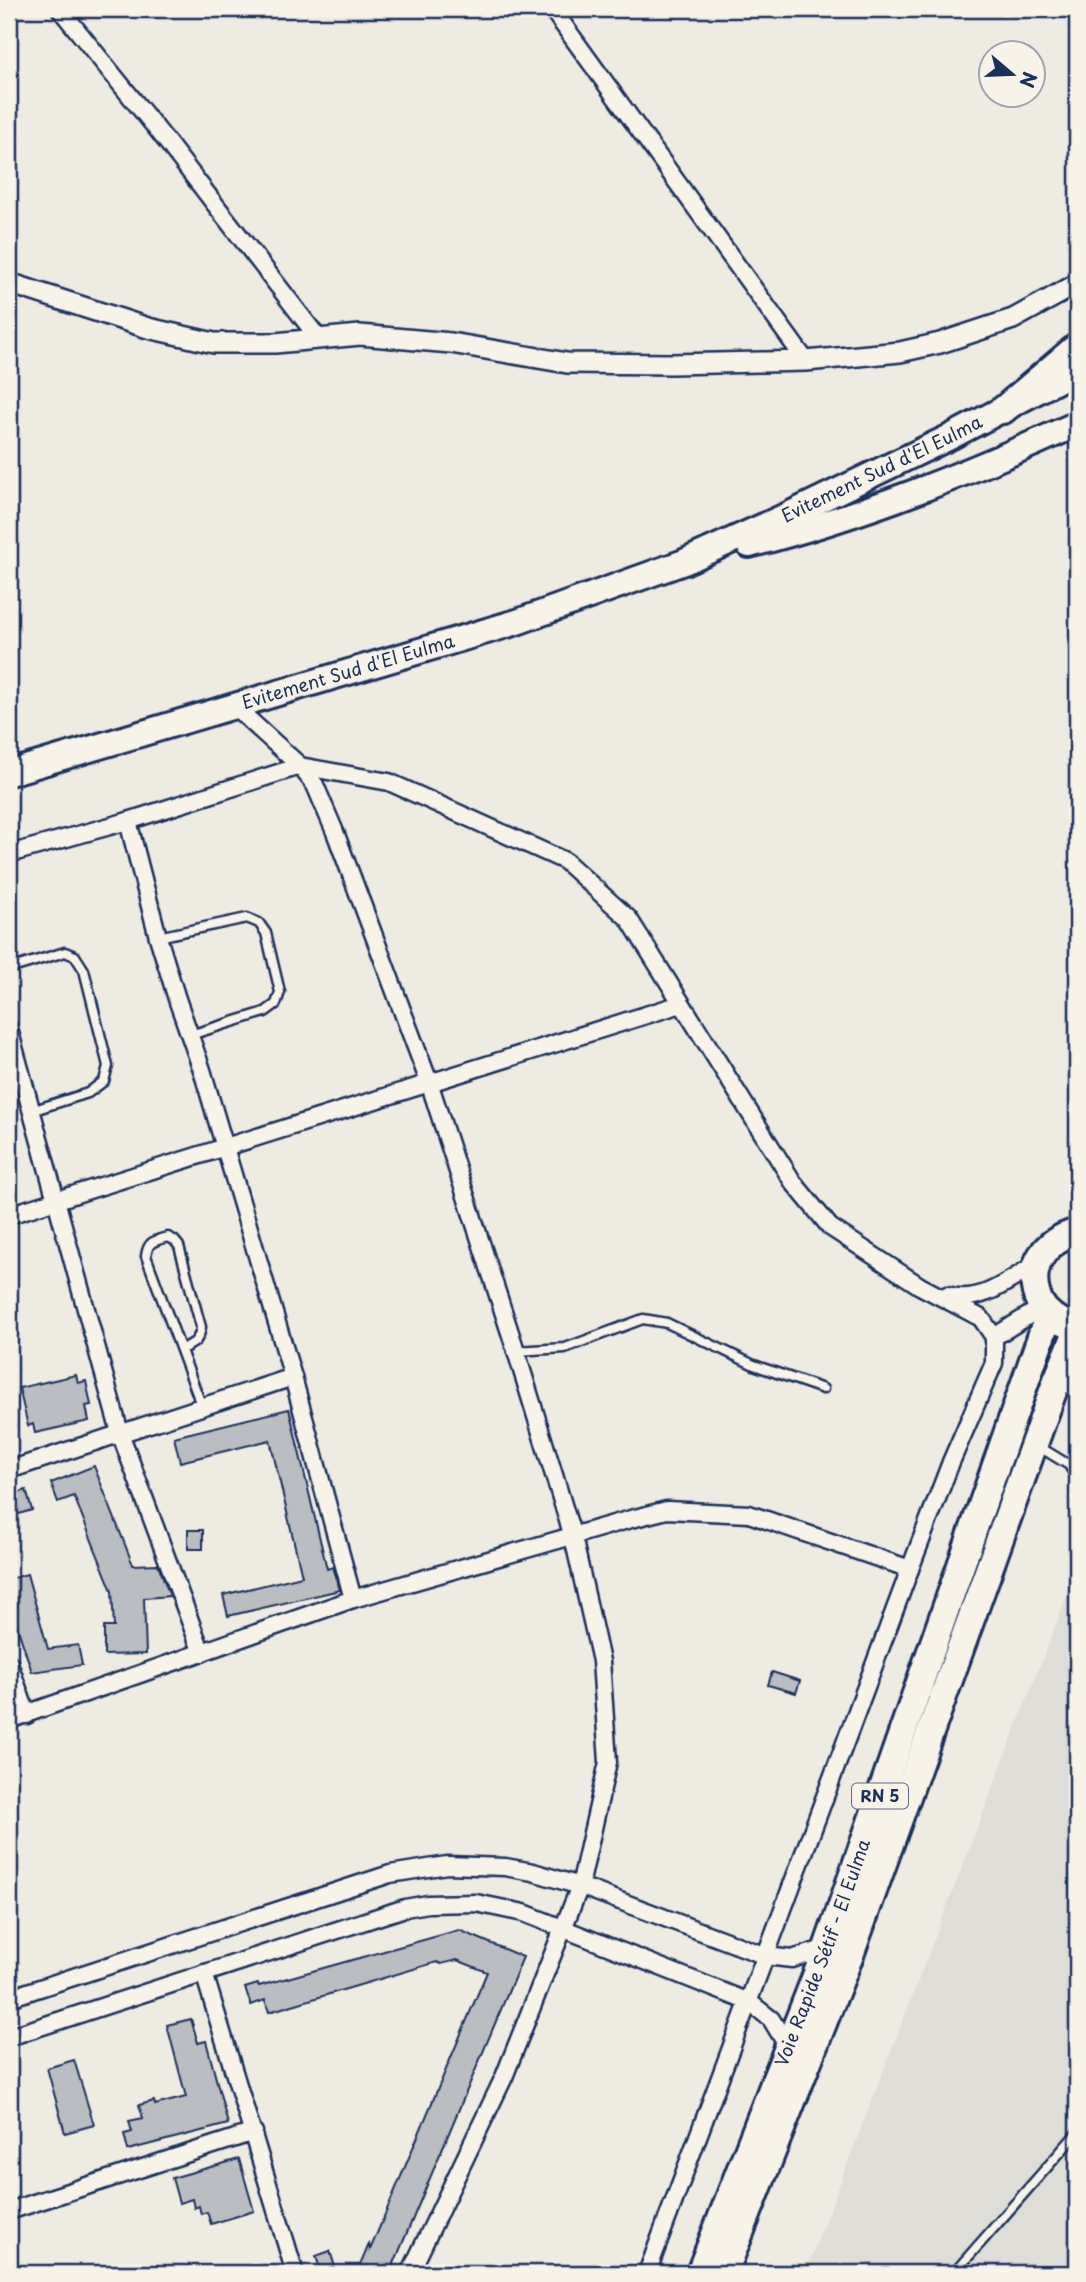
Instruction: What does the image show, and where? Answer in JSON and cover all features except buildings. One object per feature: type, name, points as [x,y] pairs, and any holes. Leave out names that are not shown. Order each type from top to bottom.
[{"type":"highway","points":[[1003,410],[1077,347]]},
{"type":"highway","points":[[1077,1232],[1056,1240],[1045,1250],[1037,1263],[1034,1278],[1035,1293],[1045,1311],[1054,1319],[1077,1327]]},
{"type":"highway","name":"Voie Rapide Sétif - El Eulma","points":[[700,2273],[827,1948],[1045,1311]]},
{"type":"highway","name":"Voie Rapide Sétif - El Eulma","points":[[724,2273],[850,1955],[1035,1444],[1067,1387],[1077,1332]]},
{"type":"main road","name":"Evitement Sud d'El Eulma","points":[[9,773],[517,622],[684,562],[786,516],[1003,410],[1077,370]]},
{"type":"main road","name":"Evitement Sud d'El Eulma","points":[[684,562],[794,534],[903,498],[1077,424]]},
{"type":"street","points":[[60,9],[319,339]]},
{"type":"street","points":[[552,9],[806,361]]},
{"type":"street","points":[[9,283],[148,328],[214,343],[275,342],[360,335],[451,343],[567,363],[671,364],[806,361],[900,352],[940,343],[1013,318],[1077,284]]},
{"type":"street","points":[[234,706],[300,766],[315,785],[335,832],[429,1082],[516,1351],[572,1537],[601,1661],[608,1762],[580,1886],[504,2077],[410,2273]]},
{"type":"street","points":[[9,854],[128,821],[300,766],[389,782],[565,861],[629,919],[793,1182],[830,1227],[920,1286],[981,1318],[994,1337],[994,1363],[951,1462],[910,1569],[647,2273]]},
{"type":"street","points":[[128,821],[158,937],[225,1148],[293,1377],[353,1599]]},
{"type":"street","points":[[9,1215],[681,1004]]},
{"type":"street","points":[[9,1029],[120,1433],[202,1653]]},
{"type":"street","points":[[920,1286],[960,1299],[990,1292],[1037,1263]]},
{"type":"street","points":[[994,1337],[1045,1311]]},
{"type":"street","points":[[9,1470],[293,1377]]},
{"type":"street","points":[[9,1720],[353,1599],[667,1510],[749,1514],[910,1569]]},
{"type":"street","points":[[9,1663],[27,1715]]},
{"type":"street","points":[[9,1998],[390,1874],[418,1868],[476,1865],[533,1872],[580,1886],[766,1956],[792,1959],[827,1948]]},
{"type":"street","points":[[9,2037],[405,1908],[428,1904],[476,1903],[524,1913],[749,2002],[771,2019],[788,2047]]},
{"type":"street","points":[[204,1973],[295,2273]]},
{"type":"street","points":[[9,2211],[254,2132]]},
{"type":"lane","points":[[158,937],[247,918],[259,923],[266,933],[280,992],[276,1004],[265,1012],[190,1035]]},
{"type":"lane","points":[[9,969],[65,952],[75,956],[84,970],[108,1066],[104,1081],[88,1093],[31,1111]]},
{"type":"lane","points":[[181,1349],[194,1344],[200,1336],[201,1327],[179,1246],[168,1237],[147,1247],[146,1256],[201,1407]]},
{"type":"lane","points":[[516,1351],[565,1348],[643,1319],[667,1323],[754,1365],[823,1389]]},
{"type":"lane","points":[[1035,1444],[1069,1465],[1077,1479]]},
{"type":"lane","points":[[954,2273],[1077,2133]]},
{"type":"shaded area","points":[[1077,1570],[1077,2273],[805,2273]]}]
